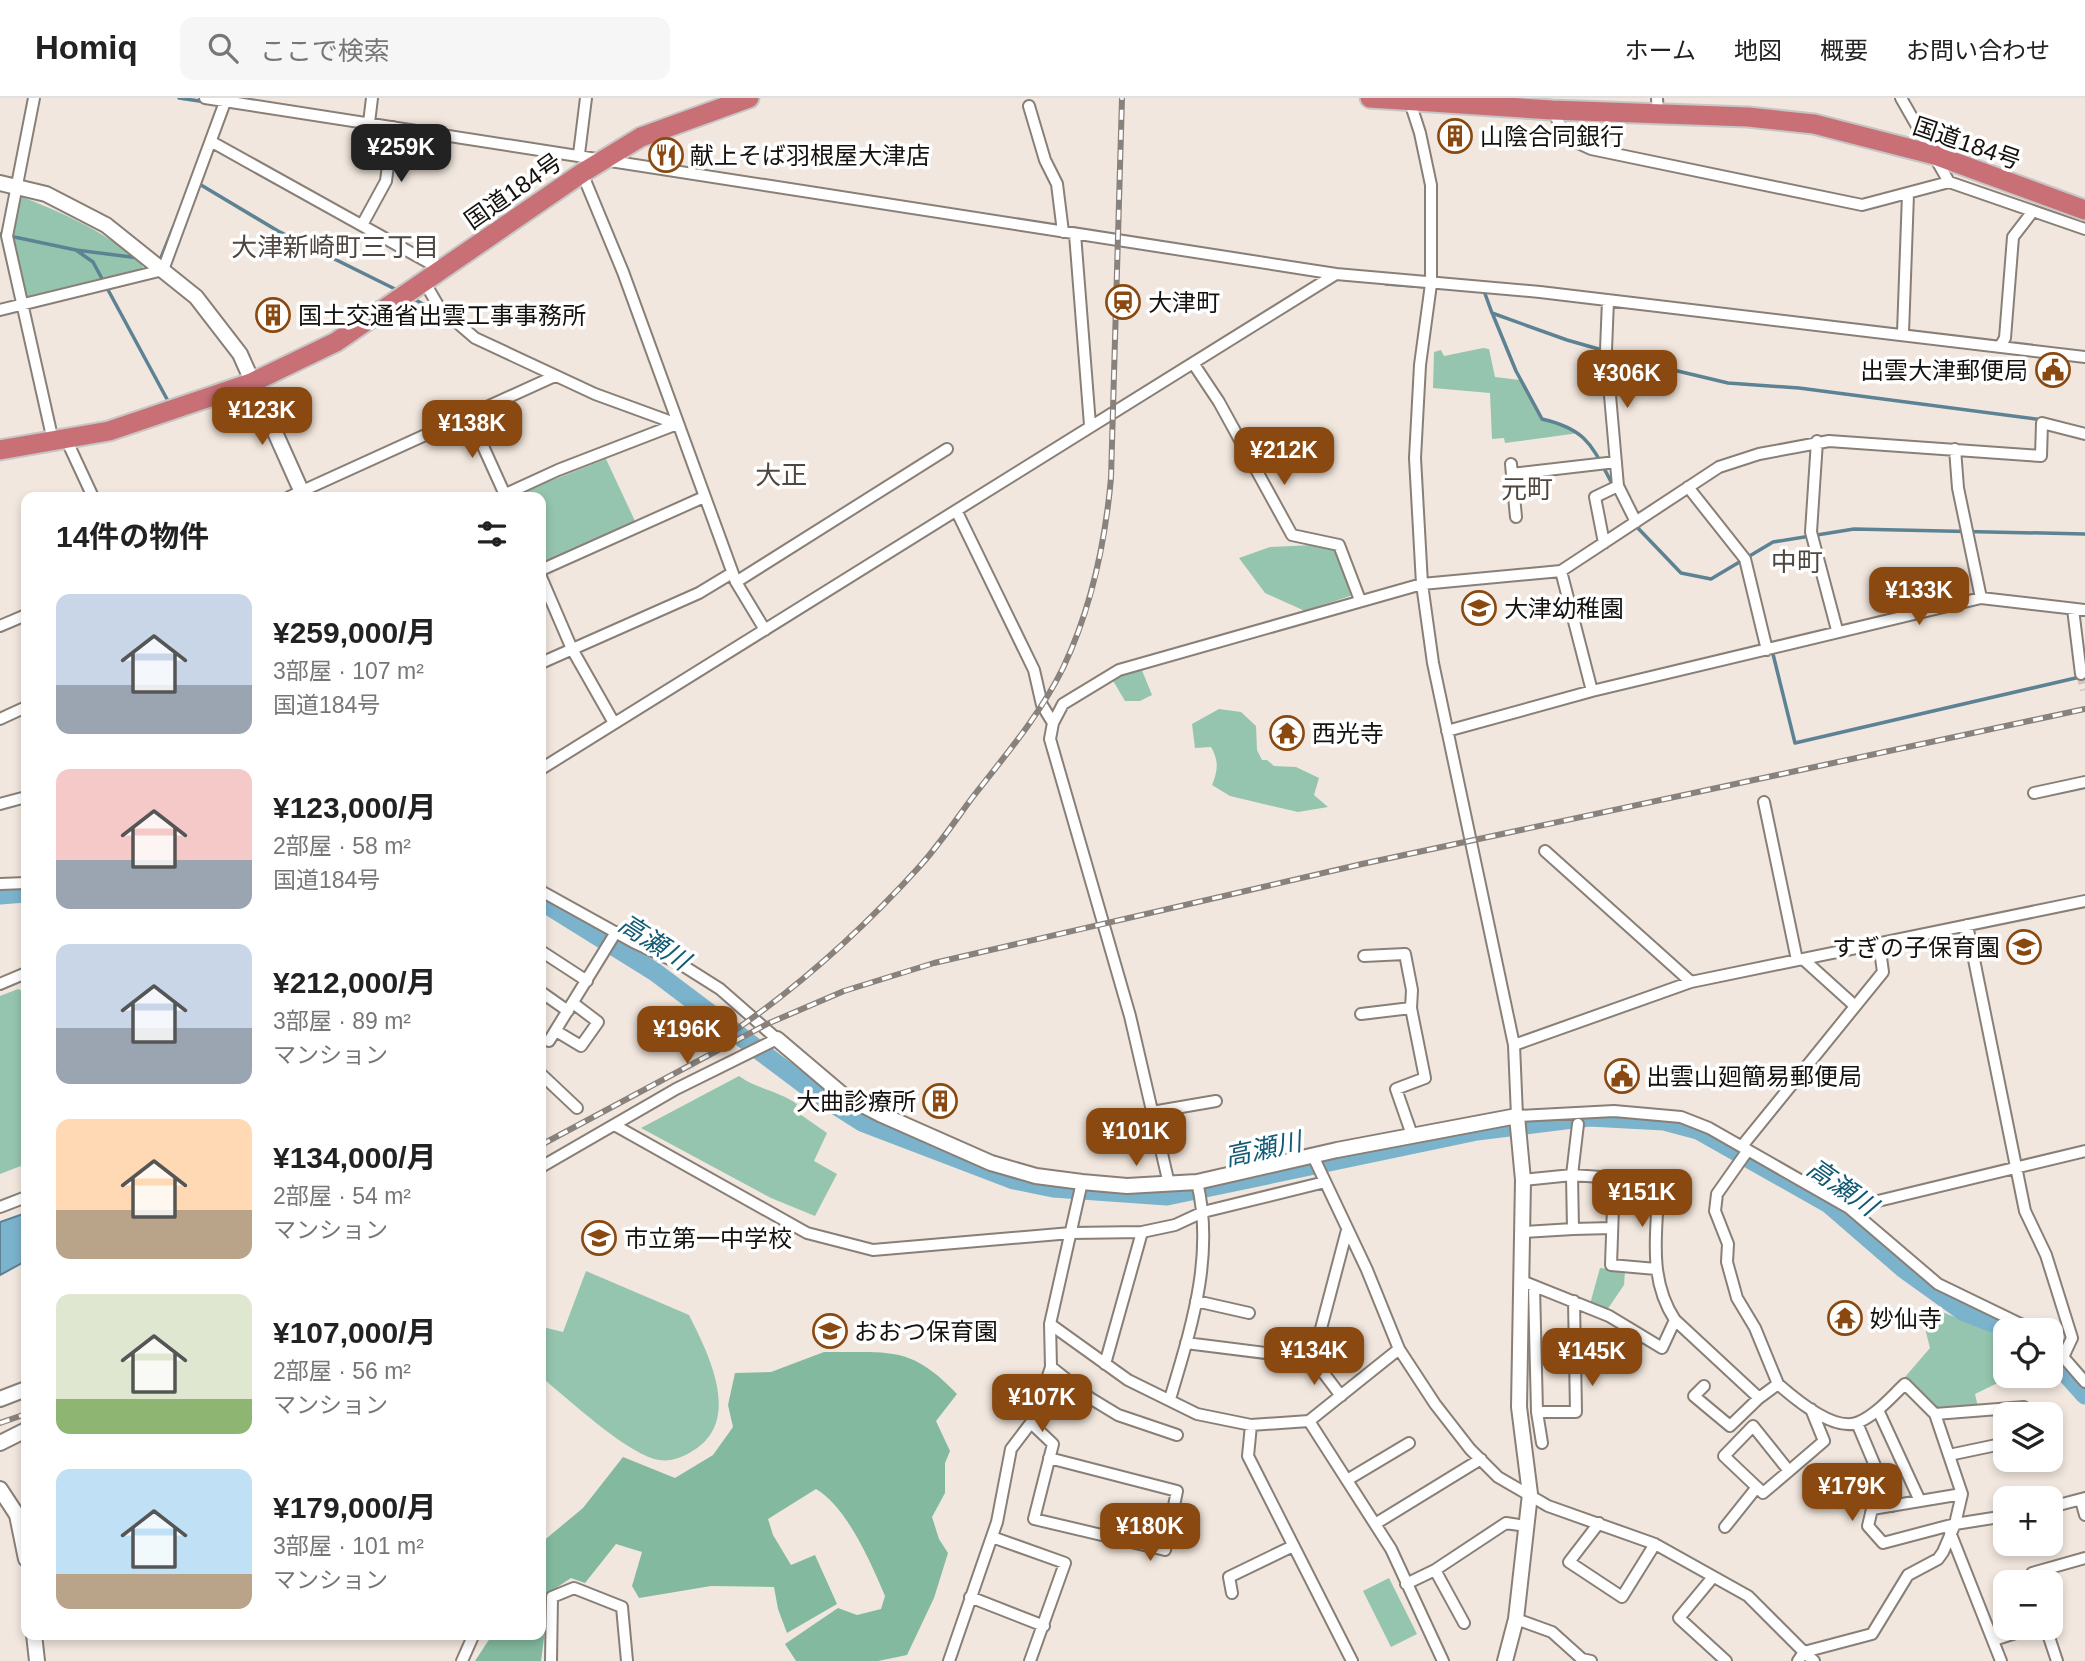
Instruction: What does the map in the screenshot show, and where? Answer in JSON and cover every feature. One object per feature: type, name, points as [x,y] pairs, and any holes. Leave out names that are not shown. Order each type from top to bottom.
[{"type":"highway","name":"国道184号","points":[[0,450],[109,431],[251,383],[336,342],[425,283],[581,164],[606,158],[641,137],[749,98]]},
{"type":"highway","name":"国道184号","points":[[1370,98],[1552,110],[1658,106],[1814,124],[1936,155],[2085,210]]},
{"type":"street","points":[[34,98],[7,236],[59,440],[90,492]]},
{"type":"street","points":[[205,98],[369,122],[581,164]]},
{"type":"street","points":[[369,122],[372,98]]},
{"type":"street","points":[[586,98],[581,164],[734,578],[765,630]]},
{"type":"street","points":[[1901,98],[1949,181]]},
{"type":"street","points":[[1409,99],[1431,185],[1431,284],[1420,365],[1415,458],[1422,584],[1447,731],[1514,1045],[1523,1180],[1522,1232],[1542,1443]]},
{"type":"street","points":[[163,270],[225,102]]},
{"type":"street","points":[[1029,106],[1045,160],[1057,184],[1063,232]]},
{"type":"street","points":[[1552,110],[1567,138],[1591,149],[1862,205],[1949,181],[2085,229]]},
{"type":"street","points":[[362,225],[386,181],[393,127]]},
{"type":"street","points":[[212,142],[442,270]]},
{"type":"street","points":[[606,158],[1336,274],[1903,332],[2085,357]]},
{"type":"street","points":[[0,183],[46,194],[106,225],[197,297],[240,354],[297,492]]},
{"type":"street","points":[[1903,332],[1908,194]]},
{"type":"street","points":[[2001,345],[2005,338],[2013,237],[2034,211]]},
{"type":"street","points":[[1075,234],[1090,425]]},
{"type":"street","points":[[0,310],[163,270]]},
{"type":"street","points":[[546,766],[1336,274]]},
{"type":"street","points":[[425,283],[439,307],[475,338],[640,413],[677,424]]},
{"type":"street","points":[[1608,300],[1606,350],[1618,486],[1636,522]]},
{"type":"street","points":[[1193,362],[1219,402],[1292,535],[1339,545],[1360,600]]},
{"type":"street","points":[[304,492],[468,413],[555,376]]},
{"type":"street","points":[[468,413],[502,492]]},
{"type":"street","points":[[1169,1184],[1130,1016],[1050,739],[1053,723],[1063,704],[1119,670],[1360,600],[1422,584],[1561,571],[1719,467],[1817,441],[2041,456],[2042,423],[2085,434]]},
{"type":"street","points":[[512,492],[558,470],[677,424]]},
{"type":"street","points":[[1817,441],[1811,532],[1837,630]]},
{"type":"street","points":[[546,661],[734,578],[947,449]]},
{"type":"street","points":[[1955,449],[1958,488],[1980,598]]},
{"type":"street","points":[[1516,517],[1511,469],[1616,462]]},
{"type":"street","points":[[1604,543],[1595,497],[1618,486]]},
{"type":"street","points":[[1688,487],[1745,559],[1767,650]]},
{"type":"street","points":[[546,568],[704,497]]},
{"type":"street","points":[[957,512],[1034,670],[1042,705],[1053,723]]},
{"type":"street","points":[[1561,571],[1592,691]]},
{"type":"street","points":[[546,589],[572,649],[614,723]]},
{"type":"street","points":[[1447,731],[1592,691],[1767,650],[1837,630],[1980,598],[2085,610]]},
{"type":"street","points":[[2073,608],[2081,674]]},
{"type":"street","points":[[0,626],[21,617]]},
{"type":"street","points":[[0,719],[21,710]]},
{"type":"street","points":[[2034,793],[2085,782]]},
{"type":"street","points":[[0,804],[21,798]]},
{"type":"street","points":[[1764,802],[1800,960],[1855,1006]]},
{"type":"street","points":[[1545,851],[1690,982]]},
{"type":"street","points":[[0,884],[21,883]]},
{"type":"street","points":[[546,894],[682,965],[720,989],[843,1095],[992,1163],[1036,1176],[1127,1186],[1197,1182],[1412,1135],[1517,1116],[1614,1111],[1672,1116],[1709,1128],[1849,1208],[1938,1284],[2008,1318]]},
{"type":"street","points":[[1514,1045],[1690,982],[2085,901]]},
{"type":"street","points":[[1967,925],[2025,1211],[2046,1255],[2072,1338],[2064,1355],[2085,1382]]},
{"type":"street","points":[[546,994],[571,1007],[598,1022],[581,1046],[553,1036],[571,1007],[587,981],[616,932]]},
{"type":"street","points":[[1801,1656],[1872,1634],[1908,1575],[1938,1559],[1952,1528],[1962,1494],[1935,1414],[1905,1384],[1878,1410],[1857,1423],[1849,1424],[1821,1417],[1778,1384],[1755,1328],[1737,1298],[1727,1262],[1728,1244],[1715,1212],[1717,1194],[1745,1148],[1884,972],[1879,943]]},
{"type":"street","points":[[546,954],[587,981]]},
{"type":"street","points":[[1364,956],[1405,954],[1412,990],[1411,1008],[1424,1078],[1396,1089],[1412,1135]]},
{"type":"street","points":[[0,984],[21,975]]},
{"type":"street","points":[[1361,1014],[1411,1008]]},
{"type":"street","points":[[546,1164],[676,1089],[778,1039]]},
{"type":"street","points":[[546,1079],[577,1108]]},
{"type":"street","points":[[1152,1112],[1216,1101]]},
{"type":"street","points":[[1573,1229],[1572,1175],[1578,1124]]},
{"type":"street","points":[[616,1126],[807,1233],[873,1250],[1071,1233],[1142,1232],[1175,1225],[1203,1212],[1325,1182]]},
{"type":"street","points":[[1849,1208],[2085,1151]]},
{"type":"street","points":[[1313,1156],[1399,1349],[1435,1404],[1480,1459],[1498,1476],[1548,1506],[1655,1544],[1748,1597],[1801,1656],[1814,1661]]},
{"type":"street","points":[[1523,1180],[1572,1175],[1659,1181],[1656,1269],[1660,1294],[1675,1320],[1759,1398]]},
{"type":"street","points":[[1614,1178],[1611,1265],[1656,1269]]},
{"type":"street","points":[[953,1660],[970,1597],[992,1538],[1011,1449],[1031,1423],[1051,1367],[1050,1324],[1082,1182]]},
{"type":"street","points":[[1170,1399],[1203,1273],[1203,1212],[1197,1182]]},
{"type":"street","points":[[0,1207],[21,1199]]},
{"type":"street","points":[[1522,1232],[1612,1228]]},
{"type":"street","points":[[1313,1359],[1347,1230]]},
{"type":"street","points":[[1105,1364],[1142,1232]]},
{"type":"street","points":[[1528,1284],[1609,1316],[1662,1348],[1675,1320]]},
{"type":"street","points":[[1505,1661],[1516,1619],[1530,1494],[1519,1407],[1528,1284]]},
{"type":"street","points":[[1196,1301],[1249,1313]]},
{"type":"street","points":[[1537,1412],[1576,1412],[1574,1301]]},
{"type":"street","points":[[1050,1324],[1128,1380],[1197,1414],[1251,1425],[1309,1421],[1399,1349]]},
{"type":"street","points":[[1186,1343],[1313,1359],[1341,1396]]},
{"type":"street","points":[[1051,1367],[1090,1398],[1118,1415],[1177,1434]]},
{"type":"street","points":[[1704,1386],[1694,1396],[1730,1426],[1778,1384]]},
{"type":"street","points":[[0,1399],[21,1391]]},
{"type":"street","points":[[1789,1471],[1753,1426],[1724,1456],[1763,1493],[1789,1471],[1824,1441],[1811,1409]]},
{"type":"street","points":[[1935,1414],[1993,1409]]},
{"type":"street","points":[[1878,1410],[1920,1501]]},
{"type":"street","points":[[1309,1421],[1391,1549],[1440,1660]]},
{"type":"street","points":[[1031,1423],[1053,1444],[1049,1458],[1034,1519],[1165,1550],[1177,1490],[1049,1458]]},
{"type":"street","points":[[1857,1423],[1892,1506]]},
{"type":"street","points":[[1251,1425],[1248,1456],[1352,1661]]},
{"type":"street","points":[[0,1443],[21,1432]]},
{"type":"street","points":[[1347,1480],[1409,1443]]},
{"type":"street","points":[[1949,1455],[1993,1447]]},
{"type":"street","points":[[1375,1524],[1480,1459]]},
{"type":"street","points":[[1725,1527],[1757,1487]]},
{"type":"street","points":[[0,1489],[17,1515],[21,1535]]},
{"type":"street","points":[[1962,1494],[1872,1509],[1868,1526],[1883,1542],[1993,1520]]},
{"type":"street","points":[[2063,1504],[2083,1499],[2085,1515]]},
{"type":"street","points":[[1406,1584],[1435,1570],[1506,1523],[1527,1526]]},
{"type":"street","points":[[1599,1523],[1569,1562],[1622,1597],[1655,1544]]},
{"type":"street","points":[[1952,1528],[1993,1637]]},
{"type":"street","points":[[992,1538],[1065,1563],[1030,1661]]},
{"type":"street","points":[[1232,1593],[1229,1577],[1293,1546]]},
{"type":"street","points":[[2043,1570],[2085,1558]]},
{"type":"street","points":[[1435,1570],[1464,1623]]},
{"type":"street","points":[[1713,1577],[1679,1618],[1726,1661]]},
{"type":"street","points":[[551,1661],[552,1597],[574,1588],[622,1606],[627,1661]]},
{"type":"street","points":[[970,1597],[1044,1626]]},
{"type":"street","points":[[1516,1619],[1552,1632],[1585,1660]]},
{"type":"street","points":[[35,1640],[37,1661]]},
{"type":"street","points":[[462,1661],[471,1640]]},
{"type":"street","points":[[1994,1640],[2001,1661]]},
{"type":"street","points":[[2050,1640],[2057,1661]]},
{"type":"green space","points":[[20,196],[101,234],[130,254],[143,266],[142,270],[27,298],[11,237]]},
{"type":"green space","points":[[1489,349],[1495,377],[1520,380],[1542,420],[1563,425],[1579,433],[1505,443],[1504,438],[1492,439],[1490,393],[1433,388],[1434,352],[1441,350],[1444,356]]},
{"type":"green space","points":[[606,459],[635,521],[546,561],[546,492],[522,492]]},
{"type":"green space","points":[[1337,544],[1356,594],[1305,611],[1265,593],[1239,558],[1270,547]]},
{"type":"green space","points":[[1141,668],[1152,695],[1140,701],[1125,701],[1112,679]]},
{"type":"green space","points":[[1219,709],[1241,712],[1256,726],[1257,750],[1262,760],[1267,760],[1274,766],[1296,767],[1319,778],[1314,795],[1328,807],[1298,812],[1230,796],[1212,785],[1216,770],[1215,757],[1211,747],[1195,748],[1192,724]]},
{"type":"green space","points":[[18,989],[21,990],[21,1166],[0,1174],[0,996]]},
{"type":"green space","points":[[739,1076],[797,1104],[794,1110],[827,1133],[814,1161],[837,1174],[815,1216],[771,1198],[641,1128]]},
{"type":"green space","points":[[1600,1268],[1625,1271],[1624,1285],[1607,1310],[1590,1304]]},
{"type":"green space","points":[[586,1271],[689,1315],[705,1349],[717,1386],[719,1405],[716,1422],[708,1437],[694,1450],[675,1459],[654,1459],[626,1445],[546,1381],[546,1328],[563,1332]]},
{"type":"green space","points":[[1930,1307],[1962,1320],[1965,1315],[1993,1325],[1993,1385],[1975,1394],[1978,1407],[1936,1409],[1905,1377],[1930,1348],[1922,1316]]},
{"type":"green space","points":[[824,1352],[882,1353],[911,1359],[925,1366],[957,1394],[936,1421],[950,1451],[945,1463],[945,1493],[932,1517],[939,1539],[948,1553],[934,1598],[907,1655],[878,1661],[796,1661],[785,1644],[838,1608],[857,1615],[881,1609],[885,1596],[848,1522],[827,1497],[816,1489],[768,1519],[773,1535],[791,1565],[815,1555],[837,1604],[787,1633],[778,1609],[774,1587],[711,1586],[639,1598],[632,1586],[642,1552],[616,1544],[585,1583],[571,1578],[546,1595],[546,1539],[583,1508],[623,1457],[675,1478],[713,1455],[733,1427],[728,1405],[735,1373],[771,1372]]},
{"type":"green space","points":[[1389,1578],[1417,1634],[1391,1647],[1363,1591]]},
{"type":"green space","points":[[489,1640],[544,1640],[541,1661],[475,1661]]},
{"type":"water","points":[[21,1215],[21,1264],[0,1275],[0,1222]]},
{"type":"waterway","points":[[179,98],[206,102]]},
{"type":"waterway","points":[[196,182],[278,231],[399,291]]},
{"type":"waterway","points":[[157,260],[160,260],[173,228]]},
{"type":"waterway","points":[[0,234],[76,250],[93,262],[168,401]]},
{"type":"waterway","points":[[76,250],[139,258]]},
{"type":"waterway","points":[[1386,284],[1427,287]]},
{"type":"waterway","points":[[1484,291],[1492,313],[1567,340],[1728,383],[1799,388],[2043,420]]},
{"type":"waterway","points":[[412,298],[436,311]]},
{"type":"waterway","points":[[1493,315],[1516,371],[1542,419],[1558,423],[1580,435],[1594,451],[1614,487]]},
{"type":"waterway","points":[[1634,524],[1681,573],[1711,579],[1773,542],[1854,529],[2085,534]]},
{"type":"waterway","points":[[1772,650],[1795,743],[2080,677]]},
{"type":"waterway","name":"高瀬川","points":[[0,895],[21,893]]},
{"type":"waterway","name":"高瀬川","points":[[546,904],[655,972],[813,1091],[862,1122],[1014,1180],[1053,1188],[1167,1196],[1477,1131],[1589,1117],[1664,1121],[1698,1130],[1829,1204],[1904,1269],[1964,1312],[1993,1323]]},
{"type":"waterway","name":"高瀬川","points":[[2063,1370],[2085,1395]]},
{"type":"tunnel","points":[[2081,674],[2085,690]]},
{"type":"railway","points":[[725,1037],[778,999],[827,958],[920,866],[1033,719],[1054,685],[1073,645],[1096,575],[1111,478],[1122,98]]},
{"type":"railway","points":[[546,1142],[767,1024],[844,991],[934,963],[1362,864],[2085,709]]},
{"type":"railway","points":[[0,1423],[21,1416]]},
{"type":"place","name":"山陰合同銀行","points":[[1455,136]]},
{"type":"place","name":"献上そば羽根屋大津店","points":[[666,155]]},
{"type":"place","name":"大津町","points":[[1123,302]]},
{"type":"place","name":"国土交通省出雲工事事務所","points":[[273,315]]},
{"type":"place","name":"出雲大津郵便局","points":[[2053,370]]},
{"type":"place","name":"大津幼稚園","points":[[1479,608]]},
{"type":"place","name":"西光寺","points":[[1287,733]]},
{"type":"place","name":"すぎの子保育園","points":[[2024,947]]},
{"type":"place","name":"出雲山廻簡易郵便局","points":[[1622,1076]]},
{"type":"place","name":"大曲診療所","points":[[940,1101]]},
{"type":"place","name":"市立第一中学校","points":[[599,1238]]},
{"type":"place","name":"妙仙寺","points":[[1845,1318]]},
{"type":"place","name":"おおつ保育園","points":[[830,1331]]},
{"type":"district","name":"大津新崎町三丁目","points":[[335,247]]},
{"type":"district","name":"大正","points":[[781,475]]},
{"type":"district","name":"元町","points":[[1527,489]]},
{"type":"district","name":"中町","points":[[1797,562]]}]
